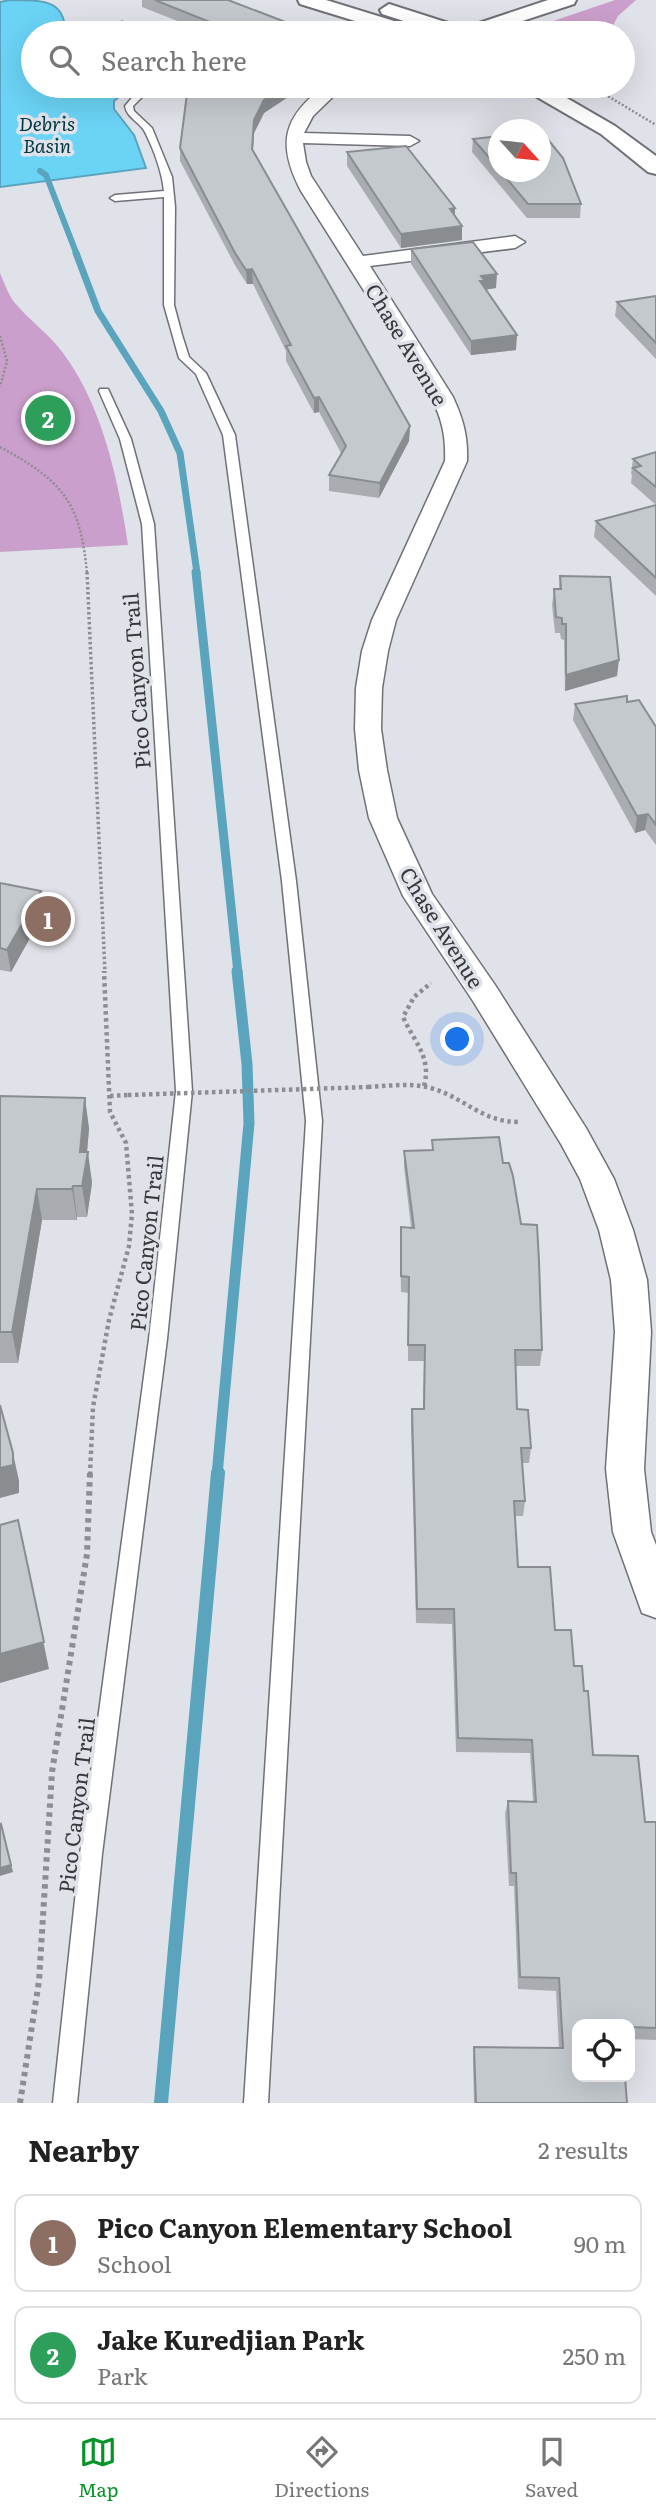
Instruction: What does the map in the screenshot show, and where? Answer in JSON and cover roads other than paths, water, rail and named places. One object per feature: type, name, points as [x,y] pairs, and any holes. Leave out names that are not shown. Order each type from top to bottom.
[{"type":"main road","points":[[307,0],[374,21]]},
{"type":"main road","points":[[356,0],[422,21]]},
{"type":"main road","points":[[504,21],[566,0]]},
{"type":"main road","points":[[553,98],[608,130],[656,167]]},
{"type":"main road","points":[[593,98],[622,115]]},
{"type":"street","points":[[319,98],[307,111],[294,138],[410,141]]},
{"type":"street","name":"Chase Avenue","points":[[294,138],[296,160],[303,174],[442,397],[452,418],[457,438],[456,461],[448,483],[388,610],[375,651],[369,688],[368,729],[378,794],[387,828],[418,896],[484,993],[574,1137],[597,1179],[616,1230],[629,1280],[633,1332],[625,1469],[632,1532],[656,1600]]},
{"type":"street","points":[[358,262],[515,242]]},
{"type":"lane","points":[[136,98],[129,106],[131,112],[148,128],[167,177],[170,207],[169,305],[184,358],[201,373],[229,435],[289,881],[314,1121],[256,2103]]},
{"type":"lane","points":[[115,198],[167,194]]},
{"type":"lane","name":"Pico Canyon Trail","points":[[65,2103],[92,1854],[158,1339],[184,1091],[148,524],[129,449],[117,414],[104,391]]},
{"type":"water","name":"Debris Basin","points":[[10,0],[50,4],[57,8],[64,21],[21,21],[21,98],[118,98],[114,101],[114,109],[134,135],[146,168],[0,187],[0,2]]},
{"type":"waterway","points":[[40,171],[46,175],[77,255]]},
{"type":"waterway","points":[[76,253],[98,311],[161,411],[180,453],[197,573]]},
{"type":"waterway","points":[[196,572],[238,973]]},
{"type":"waterway","points":[[217,1475],[249,1123],[247,1064],[237,971]]},
{"type":"waterway","points":[[161,2103],[218,1473]]},
{"type":"place","name":"Jake Kuredjian Park","points":[[48,418]]},
{"type":"place","name":"Pico Canyon Elementary School","points":[[48,919]]}]
